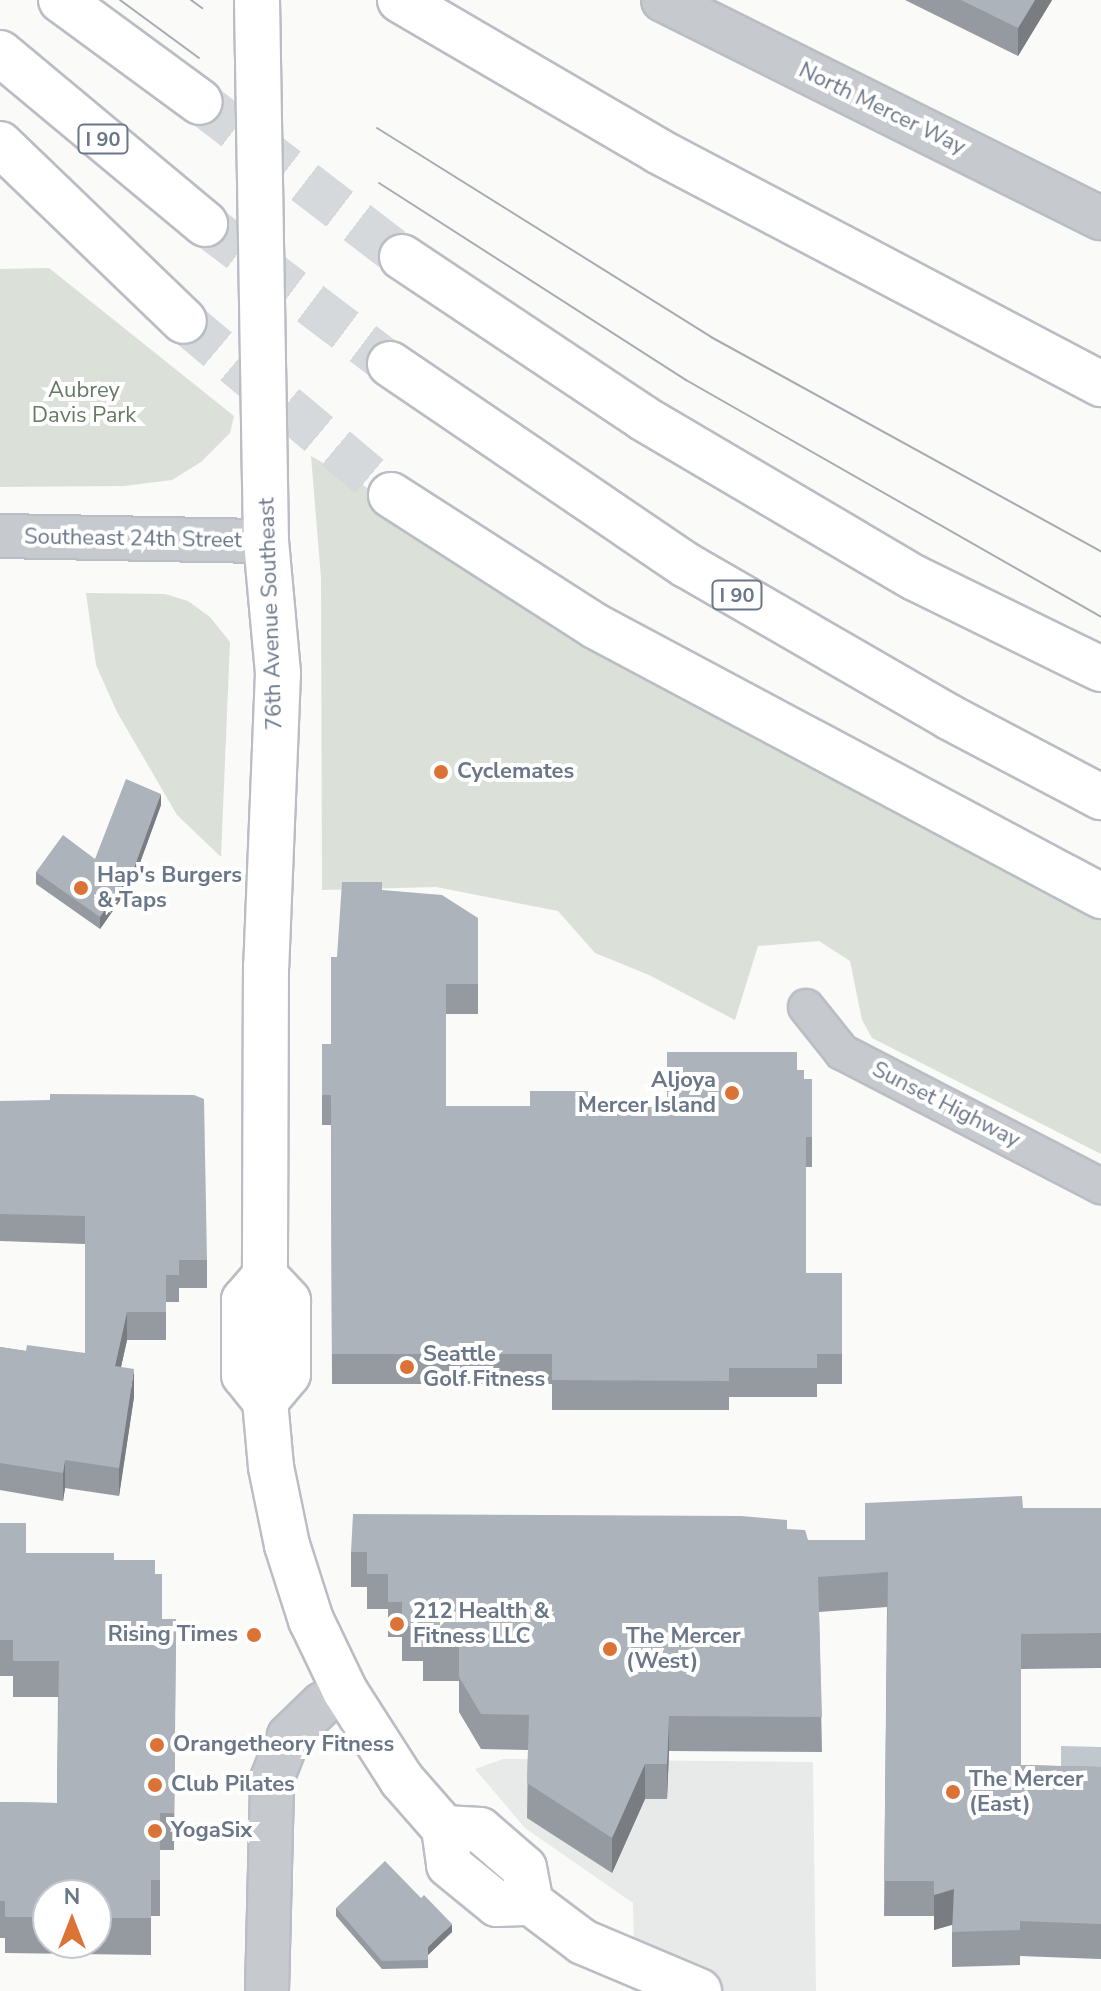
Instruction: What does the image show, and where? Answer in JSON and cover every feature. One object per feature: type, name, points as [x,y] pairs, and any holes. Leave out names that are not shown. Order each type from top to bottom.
[{"type":"main road","points":[[61,0],[200,102]]},
{"type":"main road","name":"76th Avenue Southeast","points":[[257,0],[266,541],[278,673],[266,966],[265,1276],[288,1301],[288,1374],[265,1401],[271,1467],[287,1545],[311,1620],[345,1691],[402,1780],[444,1828],[480,1830],[524,1868],[531,1903],[583,1942],[640,1970],[699,1991]]},
{"type":"main road","points":[[400,0],[658,151],[1101,384]]},
{"type":"main road","name":"I 90","points":[[0,53],[205,224]]},
{"type":"main road","points":[[0,144],[184,321]]},
{"type":"main road","points":[[402,257],[643,418],[888,562],[1101,669]]},
{"type":"main road","points":[[1022,344],[1101,417]]},
{"type":"main road","name":"I 90","points":[[390,364],[686,565],[949,717],[1101,797]]},
{"type":"main road","points":[[391,495],[595,626],[1101,896]]},
{"type":"street","name":"North Mercer Way","points":[[663,0],[1101,218]]},
{"type":"street","name":"Southeast 24th Street","points":[[0,536],[266,541]]},
{"type":"street","name":"Sunset Highway","points":[[806,1007],[842,1052],[1101,1186]]},
{"type":"street","points":[[267,1991],[272,1779],[289,1736],[322,1704],[345,1691]]},
{"type":"shaded area","points":[[1061,1746],[1101,1747],[1101,1775],[1061,1774]]},
{"type":"shaded area","points":[[503,1759],[813,1762],[816,1991],[635,1991],[633,1903],[525,1828],[475,1769]]},
{"type":"green space","name":"Aubrey Davis Park","points":[[49,268],[234,416],[230,433],[201,462],[172,480],[124,486],[0,487],[0,269]]},
{"type":"green space","points":[[311,456],[1101,903],[1101,1154],[872,1038],[862,1020],[850,961],[819,941],[758,946],[735,1020],[649,975],[595,953],[558,911],[436,887],[322,890],[321,578]]},
{"type":"green space","points":[[86,593],[165,594],[188,601],[210,617],[230,642],[221,857],[177,815],[117,712],[96,665]]},
{"type":"building","points":[[961,0],[1035,0],[1018,28]]},
{"type":"building","points":[[126,779],[161,794],[133,871],[100,917],[36,872],[63,835],[95,859]]},
{"type":"building","points":[[342,882],[382,882],[382,890],[442,895],[478,918],[478,984],[446,984],[446,1106],[530,1106],[530,1091],[588,1091],[588,1106],[667,1106],[667,1052],[797,1052],[797,1070],[804,1070],[804,1079],[812,1079],[812,1137],[806,1137],[806,1273],[842,1273],[842,1354],[817,1354],[817,1368],[729,1368],[729,1381],[552,1380],[552,1354],[332,1354],[331,1095],[322,1095],[322,1044],[331,1044],[331,957],[337,957]]},
{"type":"building","points":[[50,1094],[194,1095],[204,1099],[207,1260],[179,1260],[179,1275],[166,1275],[166,1312],[127,1312],[115,1366],[134,1369],[119,1468],[65,1460],[63,1473],[0,1463],[0,1347],[26,1351],[27,1345],[85,1353],[85,1216],[0,1214],[0,1101],[50,1100]]},
{"type":"building","points":[[1022,1496],[1023,1508],[1101,1508],[1101,1633],[1021,1634],[1021,1765],[1101,1767],[1101,1924],[1020,1921],[1020,1930],[952,1932],[954,1889],[934,1895],[934,1881],[884,1881],[888,1572],[818,1577],[822,1717],[669,1716],[667,1764],[645,1764],[612,1838],[527,1783],[529,1715],[481,1714],[459,1677],[459,1646],[423,1646],[423,1626],[402,1626],[402,1602],[388,1602],[388,1574],[367,1574],[367,1552],[351,1552],[353,1514],[741,1516],[787,1520],[787,1529],[805,1530],[808,1540],[865,1540],[865,1503]]},
{"type":"building","points":[[0,1523],[26,1523],[26,1553],[114,1553],[114,1560],[155,1560],[155,1574],[162,1574],[162,1619],[176,1619],[174,1813],[160,1813],[160,1880],[151,1880],[151,1918],[112,1918],[112,1879],[32,1879],[32,1917],[5,1917],[5,1901],[0,1901],[0,1802],[57,1803],[59,1661],[13,1661],[13,1640],[0,1640]]},
{"type":"building","points":[[385,1861],[452,1924],[428,1947],[428,1960],[382,1961],[336,1908]]},
{"type":"tunnel","points":[[200,102],[402,257]]},
{"type":"tunnel","points":[[205,224],[390,364]]},
{"type":"tunnel","points":[[184,321],[391,495]]},
{"type":"tram line","points":[[120,0],[199,58]]},
{"type":"tram line","points":[[191,0],[202,8]]},
{"type":"tram line","points":[[377,128],[711,337],[1101,551]]},
{"type":"tram line","points":[[379,183],[686,380],[1101,617]]},
{"type":"place","name":"Cyclemates","points":[[441,772]]},
{"type":"place","name":"Hap's Burgers & Taps","points":[[81,888]]},
{"type":"place","name":"Aljoya Mercer Island","points":[[732,1093]]},
{"type":"place","name":"Seattle Golf Fitness","points":[[407,1367]]},
{"type":"place","name":"212 Health & Fitness LLC","points":[[397,1624]]},
{"type":"place","name":"Rising Times","points":[[254,1635]]},
{"type":"place","name":"The Mercer (West)","points":[[610,1649]]},
{"type":"place","name":"Orangetheory Fitness","points":[[157,1745]]},
{"type":"place","name":"Club Pilates","points":[[155,1785]]},
{"type":"place","name":"The Mercer (East)","points":[[953,1792]]},
{"type":"place","name":"YogaSix","points":[[155,1831]]}]
